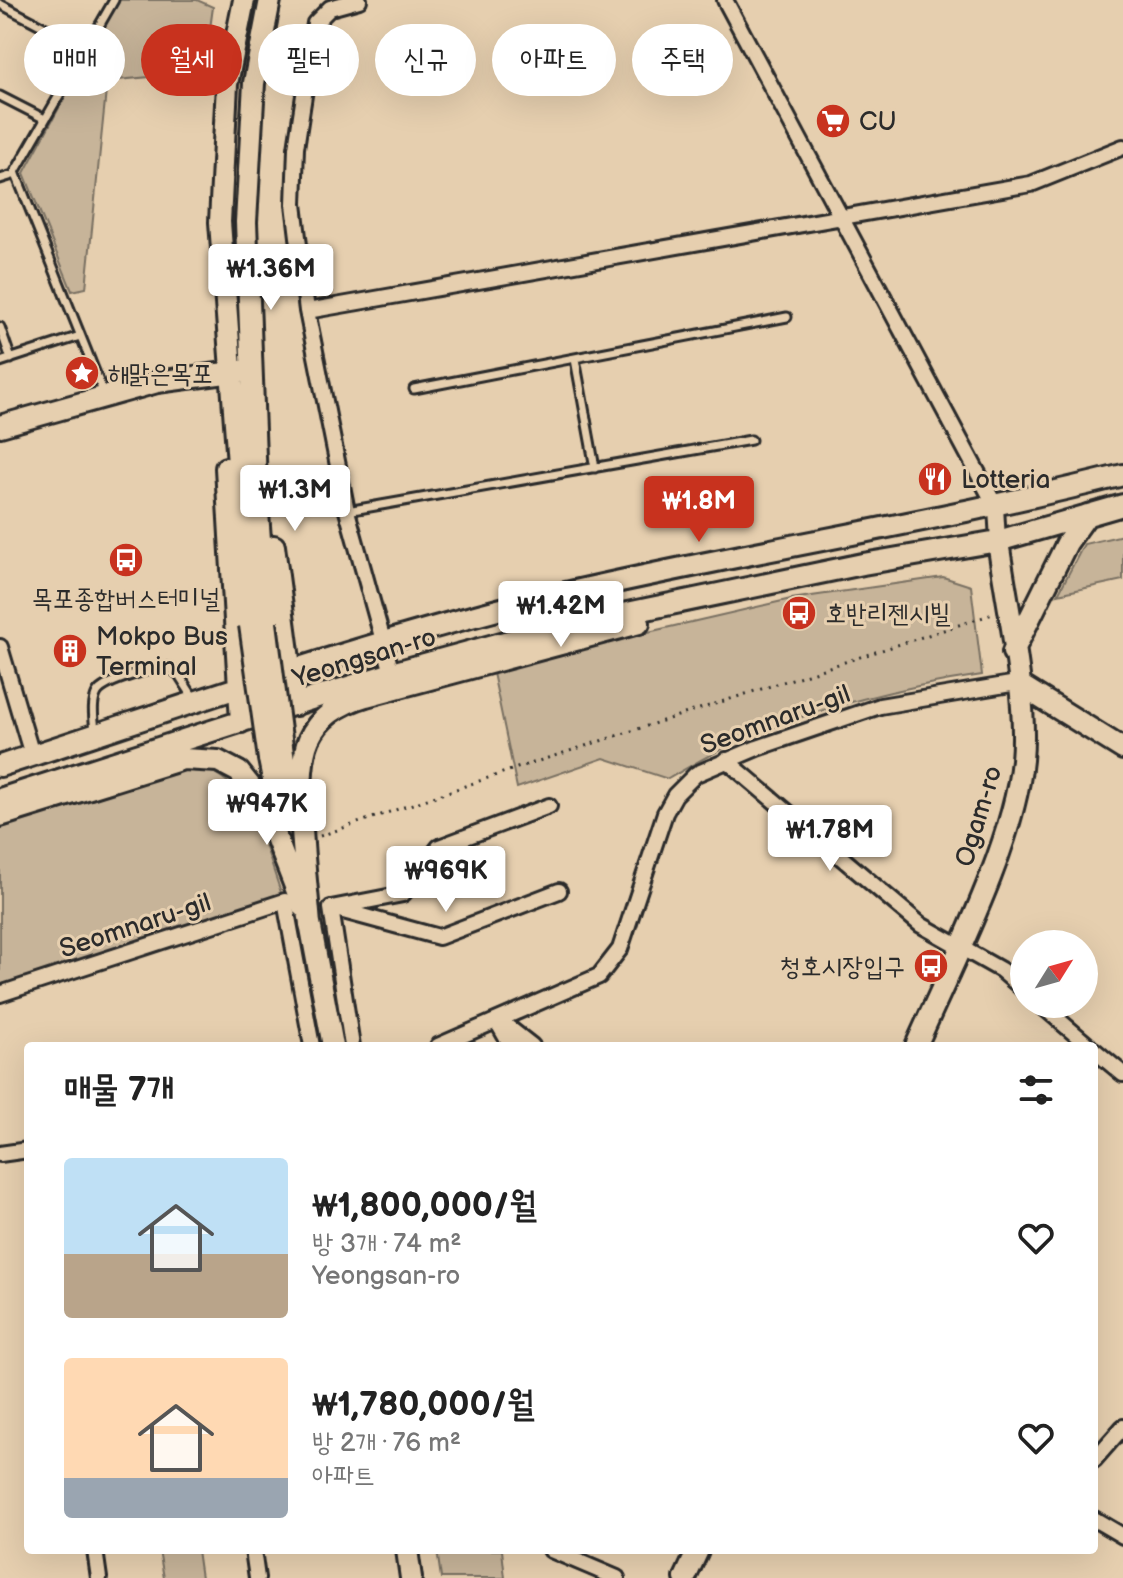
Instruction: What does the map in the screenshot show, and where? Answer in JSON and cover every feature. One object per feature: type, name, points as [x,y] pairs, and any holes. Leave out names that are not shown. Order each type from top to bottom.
[{"type":"street","points":[[244,0],[227,84],[220,222],[230,372],[276,757],[332,1042]]},
{"type":"street","points":[[258,624],[246,222],[254,83],[270,0]]},
{"type":"street","points":[[359,0],[330,4],[315,23],[296,148],[294,204],[307,311],[347,511],[392,673]]},
{"type":"street","points":[[725,0],[996,507],[998,541]]},
{"type":"street","points":[[307,311],[1031,184],[1123,147]]},
{"type":"street","points":[[0,426],[104,394],[177,378],[251,371]]},
{"type":"street","points":[[251,371],[265,415],[277,579],[295,705]]},
{"type":"street","points":[[230,372],[224,434],[241,722]]},
{"type":"street","name":"Yeongsan-ro","points":[[0,766],[384,641],[550,597],[996,507],[1123,475]]},
{"type":"street","name":"Yeongsan-ro","points":[[0,799],[392,673],[560,627],[863,564],[998,541],[1123,505]]},
{"type":"street","points":[[1013,652],[1067,543],[1087,515]]},
{"type":"street","name":"Ogam-ro","points":[[918,1042],[1006,828],[1018,784],[1022,729],[998,541]]},
{"type":"street","points":[[310,925],[305,841],[305,751],[313,731],[342,704],[863,564]]},
{"type":"street","points":[[0,647],[32,755]]},
{"type":"street","points":[[1017,683],[1123,749]]},
{"type":"street","name":"Seomnaru-gil","points":[[448,1042],[583,984],[608,968],[620,949],[665,813],[675,795],[696,774],[726,760],[880,706],[1017,683]]},
{"type":"street","points":[[0,816],[183,759],[218,761],[239,772],[262,801],[310,925]]},
{"type":"street","points":[[726,760],[921,925],[960,945],[1010,978]]},
{"type":"street","points":[[331,908],[403,894],[439,847],[549,806]]},
{"type":"street","points":[[331,908],[439,937],[559,891]]},
{"type":"street","name":"Seomnaru-gil","points":[[0,994],[285,901],[311,1042]]},
{"type":"street","points":[[331,908],[351,1042]]},
{"type":"street","points":[[1057,1018],[1085,1042]]},
{"type":"street","points":[[499,1021],[509,1042]]},
{"type":"street","points":[[499,1021],[527,1042]]},
{"type":"street","points":[[1098,1053],[1123,1074]]},
{"type":"street","points":[[0,1154],[24,1151]]},
{"type":"street","points":[[1098,1455],[1123,1427]]},
{"type":"street","points":[[1098,1521],[1123,1536]]},
{"type":"street","points":[[96,1554],[99,1578]]},
{"type":"street","points":[[254,1554],[257,1578]]},
{"type":"street","points":[[407,1554],[407,1577]]},
{"type":"street","points":[[560,1554],[617,1578]]},
{"type":"street","points":[[685,1578],[696,1554]]},
{"type":"lane","points":[[100,24],[114,0]]},
{"type":"lane","points":[[0,4],[38,24]]},
{"type":"lane","points":[[0,96],[45,119]]},
{"type":"lane","points":[[0,179],[16,174],[58,96]]},
{"type":"lane","points":[[16,174],[104,394]]},
{"type":"lane","points":[[414,389],[787,317]]},
{"type":"lane","points":[[0,327],[11,359]]},
{"type":"lane","points":[[0,362],[80,336]]},
{"type":"lane","points":[[575,359],[595,468]]},
{"type":"lane","points":[[347,511],[751,440]]},
{"type":"lane","points":[[95,735],[94,701],[97,693],[108,683],[169,667],[179,675],[196,702]]},
{"type":"path","points":[[305,841],[517,768],[1008,609]]},
{"type":"shaded area","points":[[117,0],[197,0],[213,7],[211,24],[141,24],[141,78],[125,79],[125,24],[104,24]]},
{"type":"shaded area","points":[[65,96],[105,96],[86,288],[72,291],[24,173]]},
{"type":"shaded area","points":[[1123,535],[1123,580],[1058,594],[1084,544]]},
{"type":"shaded area","points":[[943,577],[971,586],[982,675],[889,692],[798,718],[730,745],[668,779],[604,758],[517,788],[492,668],[791,599]]},
{"type":"shaded area","points":[[200,767],[218,775],[245,802],[262,838],[282,895],[0,985],[0,823],[182,768]]},
{"type":"shaded area","points":[[160,1554],[198,1554],[201,1578],[164,1578]]},
{"type":"shaded area","points":[[438,1554],[502,1554],[505,1578],[441,1578]]},
{"type":"place","name":"CU","points":[[833,121]]},
{"type":"place","name":"해맑은목포","points":[[82,373]]},
{"type":"place","name":"Lotteria","points":[[935,479]]},
{"type":"place","name":"목포종합버스터미널","points":[[126,560]]},
{"type":"place","name":"호반리젠시빌","points":[[799,613]]},
{"type":"place","name":"Mokpo Bus Terminal","points":[[70,651]]},
{"type":"place","name":"청호시장입구","points":[[931,966]]}]
